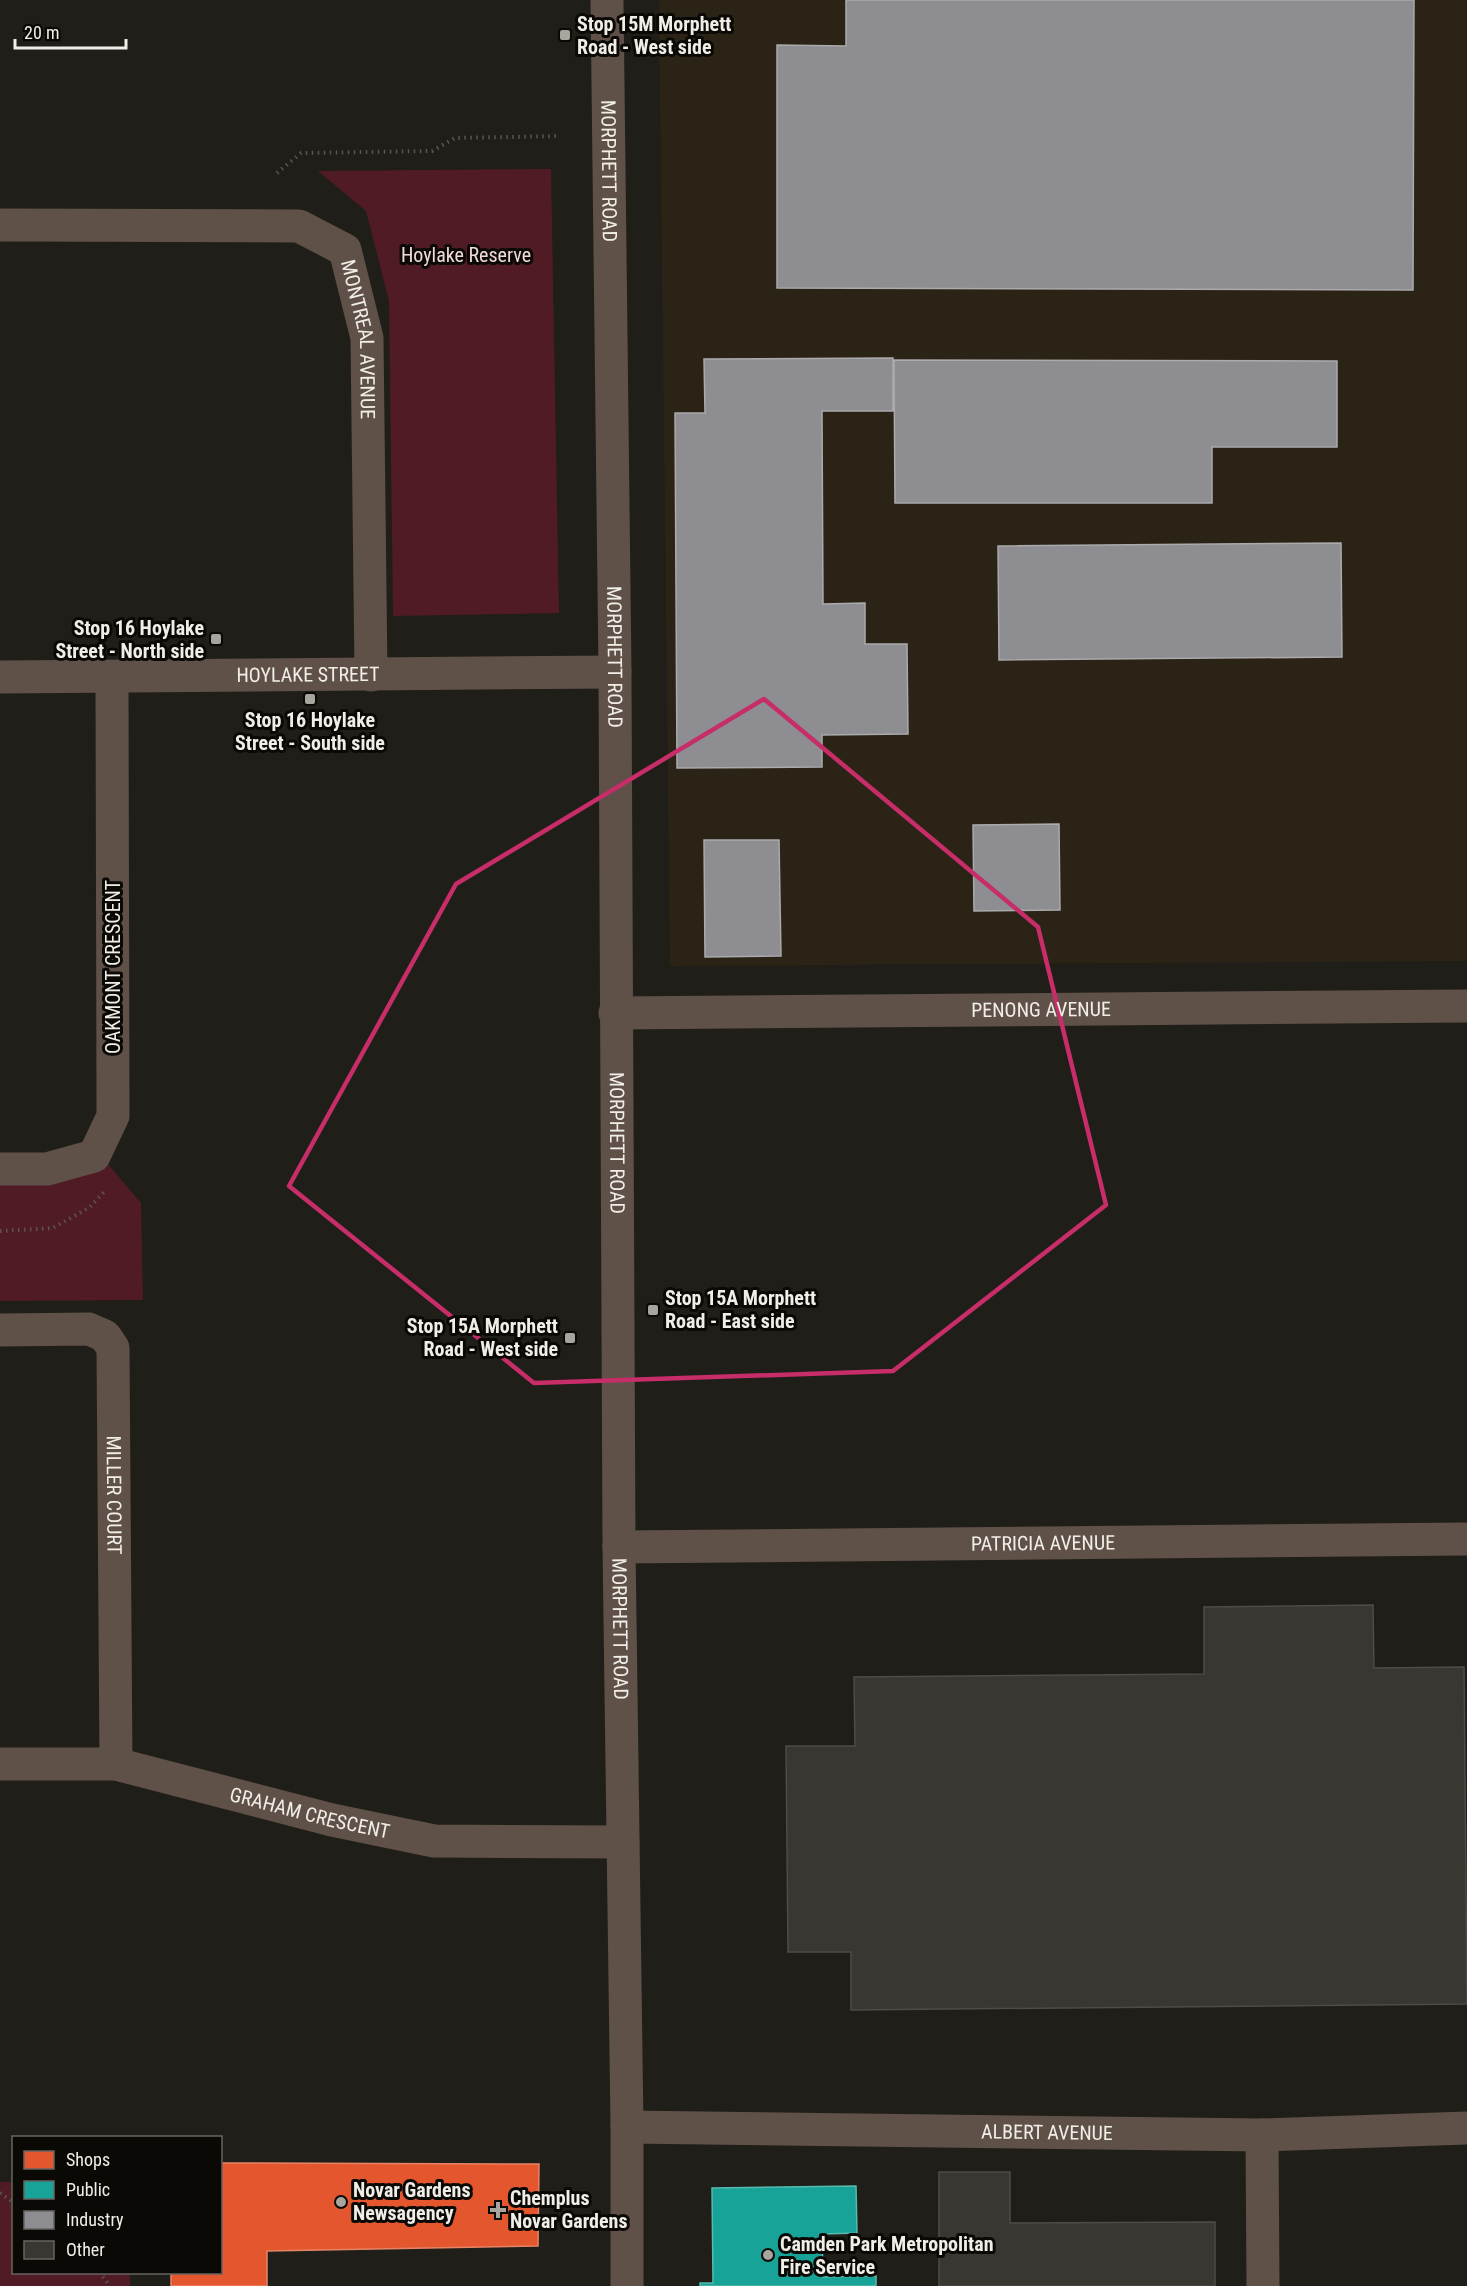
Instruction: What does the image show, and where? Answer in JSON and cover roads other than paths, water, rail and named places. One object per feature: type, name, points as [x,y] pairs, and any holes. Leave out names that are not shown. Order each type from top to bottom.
[{"type":"street","name":"MORPHETT ROAD","points":[[607,0],[615,672],[615,1013],[627,2286]]},
{"type":"street","name":"MONTREAL AVENUE","points":[[0,225],[299,226],[345,250],[367,338],[370,675]]},
{"type":"street","name":"HOYLAKE STREET","points":[[0,677],[615,672]]},
{"type":"street","name":"OAKMONT CRESCENT","points":[[0,1169],[47,1169],[94,1156],[113,1116],[112,677]]},
{"type":"street","name":"PENONG AVENUE","points":[[615,1013],[1467,1006]]},
{"type":"street","name":"MILLER COURT","points":[[0,1330],[89,1329],[105,1336],[113,1348],[116,1764]]},
{"type":"street","name":"PATRICIA AVENUE","points":[[619,1547],[1467,1539]]},
{"type":"street","name":"GRAHAM CRESCENT","points":[[0,1764],[116,1764],[332,1820],[434,1841],[623,1842]]},
{"type":"street","name":"ALBERT AVENUE","points":[[627,2127],[1262,2135],[1467,2128]]},
{"type":"street","points":[[1262,2135],[1263,2286]]},
{"type":"place","name":"Stop 15M Morphett Road - West side","points":[[565,35]]},
{"type":"place","name":"Stop 16 Hoylake Street - North side","points":[[216,639]]},
{"type":"place","name":"Stop 16 Hoylake Street - South side","points":[[310,699]]},
{"type":"place","name":"Stop 15A Morphett Road - East side","points":[[653,1310]]},
{"type":"place","name":"Stop 15A Morphett Road - West side","points":[[570,1338]]},
{"type":"place","name":"Novar Gardens Newsagency","points":[[341,2202]]},
{"type":"place","name":"Chemplus Novar Gardens","points":[[498,2210]]},
{"type":"place","name":"Camden Park Metropolitan Fire Service","points":[[768,2255]]},
{"type":"park label","name":"Hoylake Reserve","points":[[466,255]]}]
